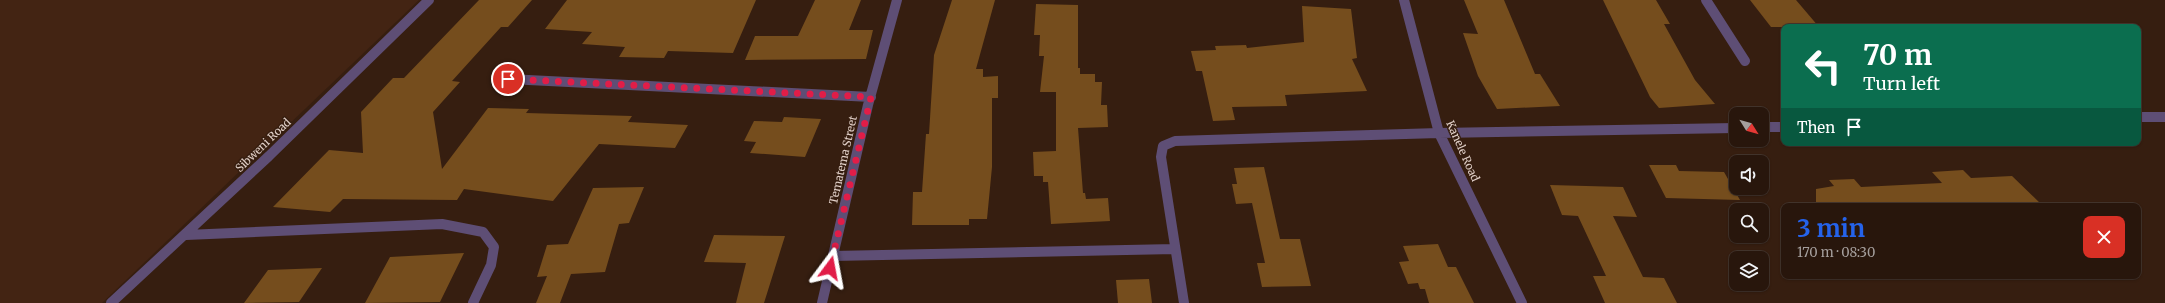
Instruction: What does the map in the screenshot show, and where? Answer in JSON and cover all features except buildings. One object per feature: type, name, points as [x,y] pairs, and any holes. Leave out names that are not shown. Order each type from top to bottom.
[{"type":"street","name":"Sibweni Road","points":[[111,303],[270,156],[428,0]]},
{"type":"street","name":"Tematema Street","points":[[822,303],[871,97],[897,0]]},
{"type":"street","name":"Kanele Road","points":[[1404,0],[1439,133],[1522,303]]},
{"type":"street","points":[[1706,0],[1745,61]]},
{"type":"street","points":[[508,79],[871,97]]},
{"type":"street","points":[[2141,118],[2165,117]]},
{"type":"street","points":[[1769,127],[1781,126]]},
{"type":"street","points":[[1184,303],[1161,157],[1163,146],[1175,141],[1439,133],[1729,128]]},
{"type":"street","points":[[186,235],[442,224],[483,232],[494,247],[491,265],[473,303]]},
{"type":"street","points":[[833,256],[1175,249]]},
{"type":"shaded area","points":[[0,0],[419,0],[102,303],[0,303]]},
{"type":"route","points":[[508,79],[871,97],[830,268]]}]
